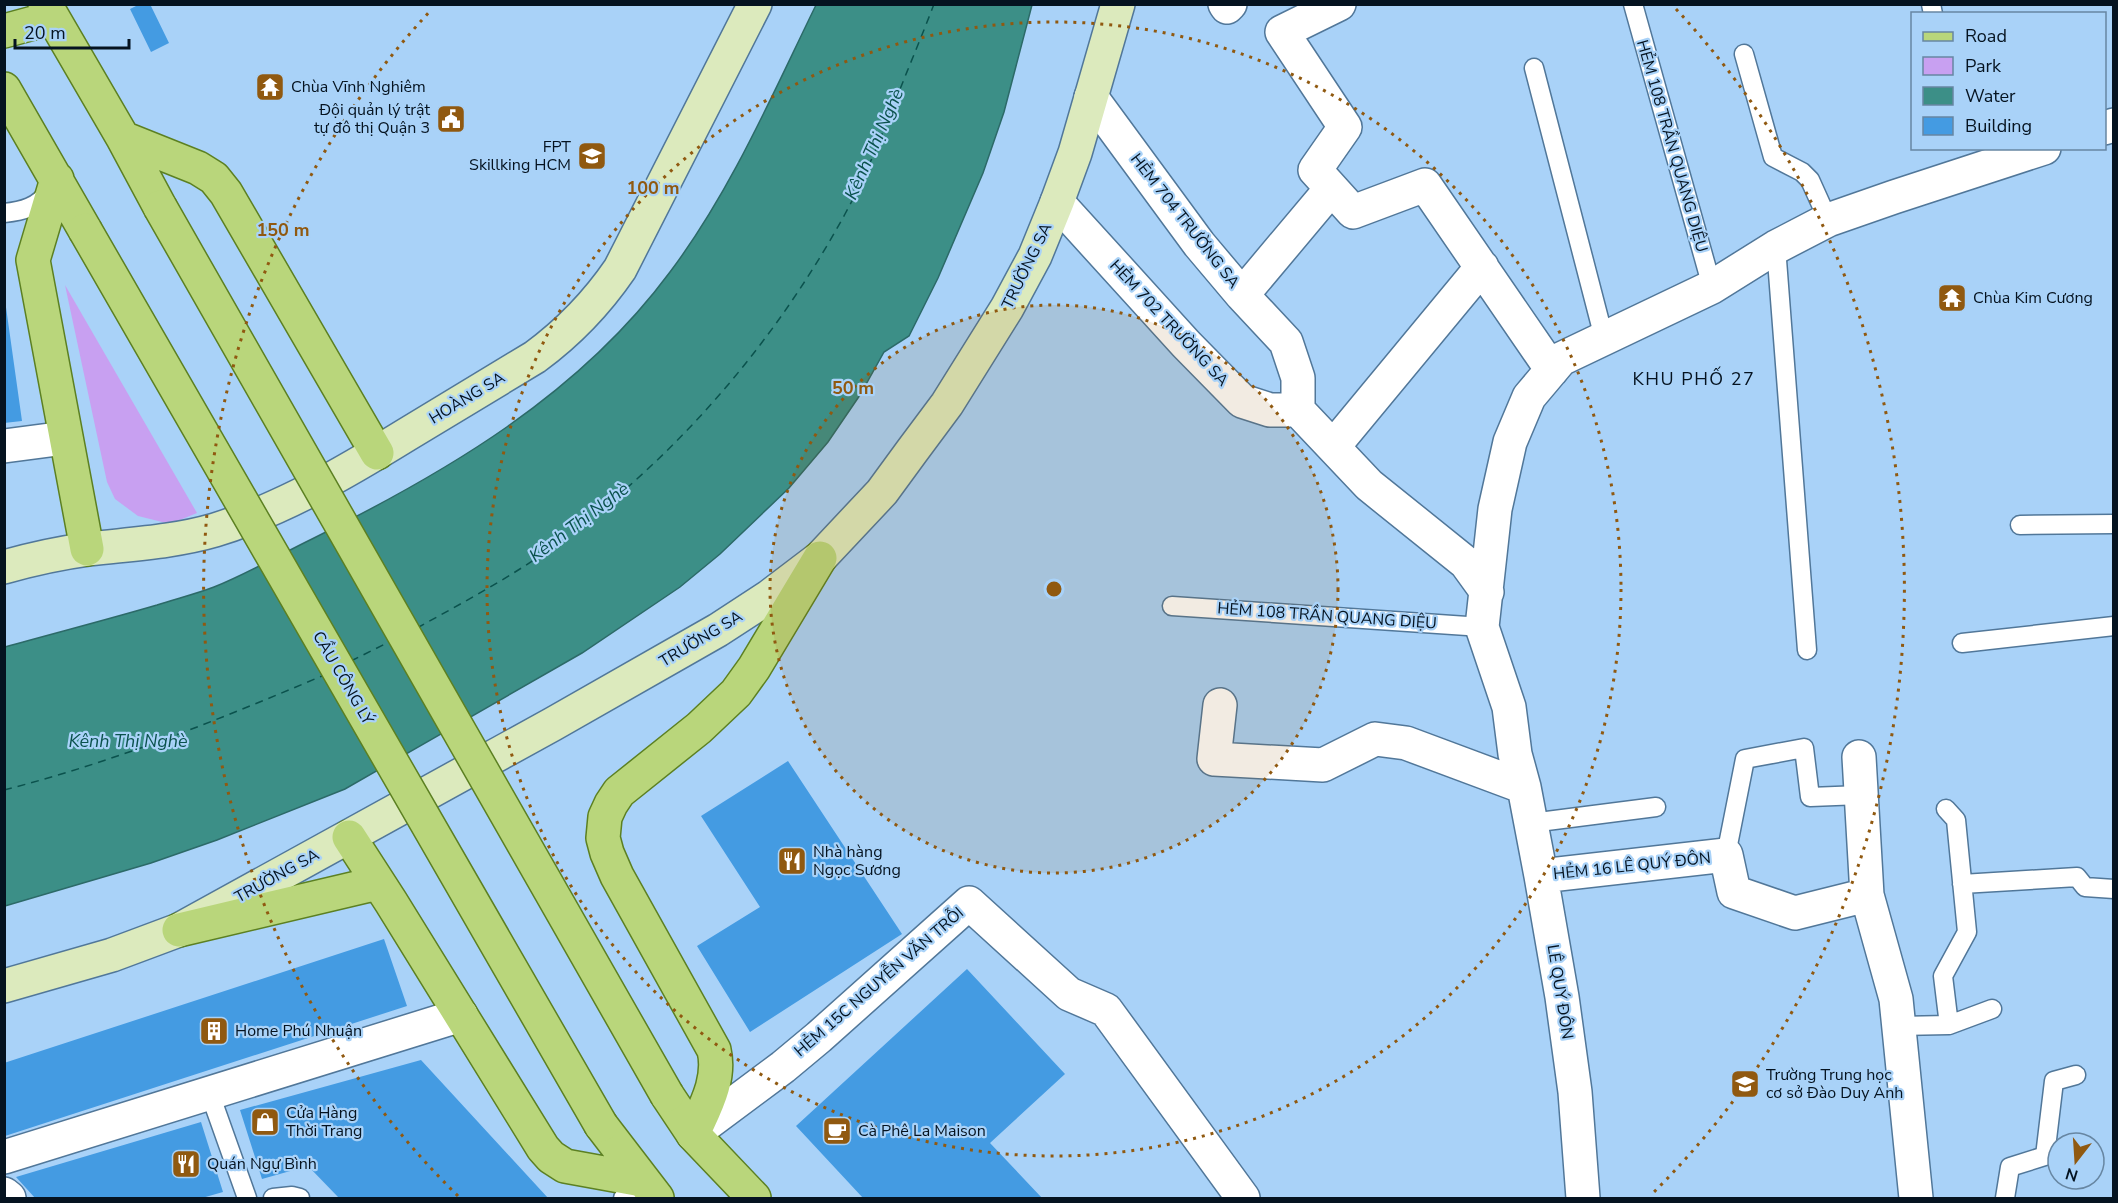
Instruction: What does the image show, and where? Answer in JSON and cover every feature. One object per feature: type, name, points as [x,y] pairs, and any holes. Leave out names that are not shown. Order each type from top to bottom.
[{"type":"main road","points":[[4,31],[49,11],[667,1095],[693,1134],[754,1198]]},
{"type":"main road","name":"CẦU CÔNG LÝ","points":[[4,89],[640,1192]]},
{"type":"main road","points":[[123,138],[198,168],[214,178],[226,193],[377,453]]},
{"type":"main road","points":[[57,179],[33,260],[87,549]]},
{"type":"main road","points":[[693,1134],[716,1078],[717,1063],[714,1050],[617,876],[603,838],[605,817],[619,792],[699,728],[736,693],[754,668],[820,558]]},
{"type":"main road","points":[[349,837],[543,1148],[551,1157],[565,1166],[640,1192]]},
{"type":"main road","points":[[179,930],[378,882]]},
{"type":"street","name":"HOÀNG SA","points":[[4,567],[87,549],[174,540],[215,530],[264,512],[377,453],[535,357],[558,340],[602,295],[620,269],[755,4]]},
{"type":"street","name":"TRƯỜNG SA","points":[[4,986],[112,955],[179,930],[718,630],[770,596],[820,558],[882,492],[947,404],[1007,308],[1035,256],[1075,153],[1118,4]]},
{"type":"street","points":[[1225,4],[1227,7],[1230,4]]},
{"type":"street","points":[[1338,4],[1282,32],[1345,127],[1315,170],[1353,212],[1425,185],[1552,370]]},
{"type":"street","name":"HẺM 704 TRƯỜNG SA","points":[[1092,97],[1199,244],[1286,342],[1298,378],[1298,410]]},
{"type":"street","points":[[1524,787],[1515,754],[1509,707],[1482,627],[1495,509],[1510,442],[1528,397],[1561,359],[1712,287],[1776,247],[1828,220],[1976,159],[2032,150]]},
{"type":"street","points":[[1242,295],[1331,189]]},
{"type":"street","name":"HẺM 702 TRƯỜNG SA","points":[[1057,202],[1170,327],[1242,401],[1270,410],[1298,410]]},
{"type":"street","points":[[1333,447],[1482,267]]},
{"type":"street","points":[[1298,410],[1369,485],[1466,563],[1487,591]]},
{"type":"street","points":[[4,446],[65,438]]},
{"type":"street","points":[[1220,705],[1214,759],[1323,765],[1375,739],[1406,743],[1524,787]]},
{"type":"street","points":[[1859,757],[1867,895],[1896,999],[1916,1198]]},
{"type":"street","name":"LÊ QUÝ ÐÔN","points":[[1524,787],[1562,997],[1574,1082],[1583,1198]]},
{"type":"street","name":"HẺM 16 LÊ QUÝ ĐÔN","points":[[1541,876],[1726,855],[1734,892],[1795,913],[1867,895]]},
{"type":"street","name":"HẺM 15C NGUYỄN VĂN TRỖI","points":[[693,1134],[810,1044],[969,903],[1069,994],[1106,1010],[1243,1198]]},
{"type":"street","points":[[4,1157],[461,1015]]},
{"type":"street","points":[[4,1194],[9,1198]]},
{"type":"lane","name":"HẺM 108 TRẦN QUANG DIỆU","points":[[1633,4],[1712,287]]},
{"type":"lane","points":[[1744,54],[1773,157],[1802,172],[1810,180],[1828,220]]},
{"type":"lane","points":[[1534,68],[1605,338]]},
{"type":"lane","points":[[4,213],[23,211],[38,203],[57,179]]},
{"type":"lane","points":[[1776,247],[1807,650]]},
{"type":"lane","points":[[2020,525],[2114,524]]},
{"type":"lane","name":"HẺM 108 TRẦN QUANG DIỆU","points":[[1172,606],[1482,627]]},
{"type":"lane","points":[[1962,644],[2114,626]]},
{"type":"lane","points":[[1726,855],[1745,759],[1804,748],[1810,796],[1861,795]]},
{"type":"lane","points":[[1531,824],[1656,807]]},
{"type":"lane","points":[[1946,809],[1956,820],[1966,932],[1943,976],[1949,1025]]},
{"type":"lane","points":[[1962,884],[2077,877],[2085,887],[2114,889]]},
{"type":"lane","points":[[1898,1026],[1949,1025],[1992,1009]]},
{"type":"lane","points":[[2006,1198],[2010,1167],[2045,1156],[2054,1081],[2076,1075]]},
{"type":"lane","points":[[210,1094],[247,1198]]},
{"type":"lane","points":[[273,1198],[292,1196],[300,1198]]},
{"type":"green space","points":[[65,285],[197,513],[170,524],[138,516],[115,499],[107,482]]},
{"type":"water","name":"Kênh Thị Nghè","points":[[816,5],[1032,5],[1004,112],[983,173],[938,278],[909,336],[884,352],[860,395],[828,442],[789,488],[720,554],[680,587],[582,653],[345,789],[217,840],[151,863],[5,906],[5,647],[193,594],[239,576],[362,513],[461,458],[552,393],[595,356],[634,316],[692,241],[731,176],[767,108]]},
{"type":"building","points":[[140,4],[150,4],[169,43],[151,52],[130,9]]},
{"type":"building","points":[[4,293],[22,421],[4,423]]},
{"type":"building","name":"Nhà hàng Ngọc Sương","points":[[788,761],[902,934],[750,1032],[697,946],[760,907],[701,816]]},
{"type":"building","points":[[384,939],[407,1006],[5,1136],[4,1063]]},
{"type":"building","points":[[967,969],[1065,1074],[990,1143],[1042,1198],[863,1198],[796,1126]]},
{"type":"building","points":[[421,1060],[548,1198],[339,1198],[308,1166],[262,1179],[240,1110]]},
{"type":"building","points":[[201,1122],[223,1192],[202,1198],[35,1198],[16,1177]]},
{"type":"ferry route","points":[[417,628],[521,568],[598,512],[641,476],[681,437],[754,353],[817,262],[860,185],[934,4]]},
{"type":"ferry route","points":[[351,661],[389,642]]},
{"type":"ferry route","points":[[4,790],[126,753],[322,676]]},
{"type":"place","name":"Chùa Vĩnh Nghiêm","points":[[270,87]]},
{"type":"place","name":"Đội quản lý trật tự đô thị Quận 3","points":[[451,119]]},
{"type":"place","name":"FPT Skillking HCM","points":[[592,156]]},
{"type":"place","name":"Chùa Kim Cương","points":[[1952,298]]},
{"type":"place","name":"Nhà hàng Ngọc Sương","points":[[792,861]]},
{"type":"place","name":"Home Phú Nhuận","points":[[214,1031]]},
{"type":"place","name":"Trường Trung học cơ sở Đào Duy Anh","points":[[1745,1084]]},
{"type":"place","name":"Cửa Hàng Thời Trang","points":[[265,1122]]},
{"type":"place","name":"Cà Phê La Maison","points":[[837,1131]]},
{"type":"place","name":"Quán Ngự Bình","points":[[186,1164]]},
{"type":"district","name":"KHU PHỐ 27","points":[[1694,379]]}]
